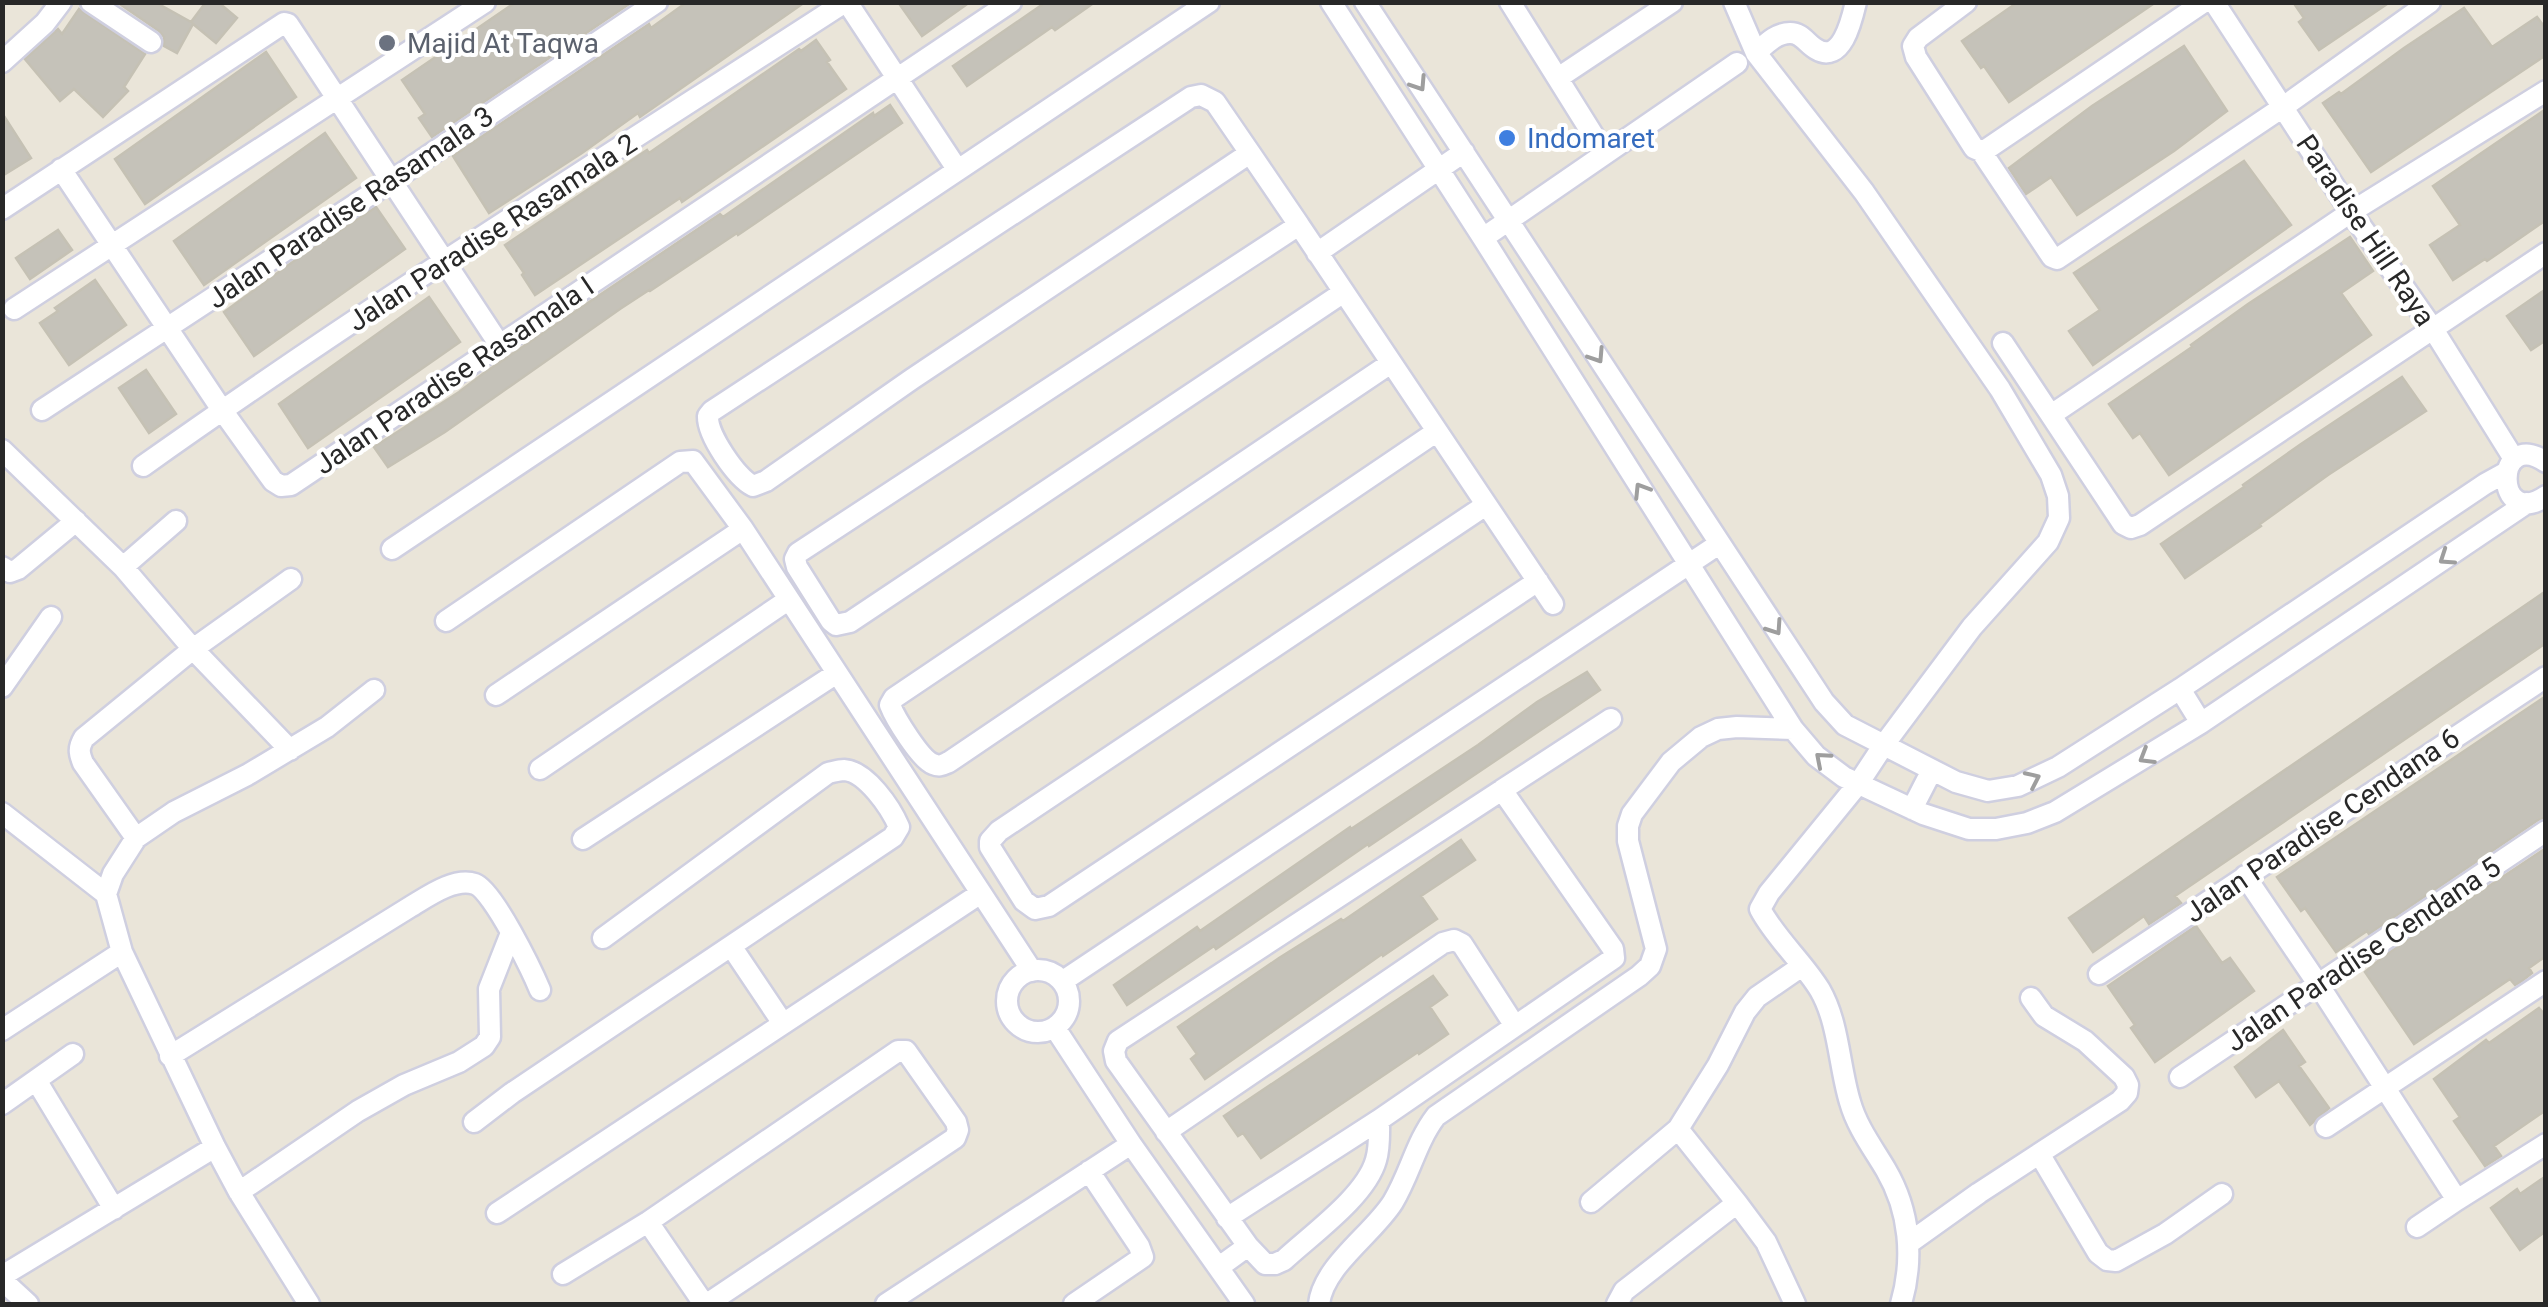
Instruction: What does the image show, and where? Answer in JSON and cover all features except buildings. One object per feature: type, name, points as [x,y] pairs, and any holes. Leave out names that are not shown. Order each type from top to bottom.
[{"type":"street","points":[[2,62],[46,23],[61,2]]},
{"type":"street","points":[[91,2],[151,42]]},
{"type":"street","points":[[14,309],[485,2]]},
{"type":"street","name":"Jalan Paradise Rasamala 3","points":[[42,410],[657,2]]},
{"type":"street","points":[[846,2],[957,168]]},
{"type":"street","name":"Jalan Paradise Rasamala 2","points":[[143,466],[444,262],[846,2]]},
{"type":"street","name":"Jalan Paradise Rasamala I","points":[[61,169],[272,481],[281,486],[291,485],[1011,2]]},
{"type":"street","points":[[392,548],[1209,2]]},
{"type":"street","points":[[1331,2],[1793,730],[1816,756],[1844,777],[1912,809],[1969,829],[2028,824],[2056,812],[2201,723],[2536,500]]},
{"type":"street","points":[[1365,2],[1824,702],[1845,725],[1956,782],[1988,791],[2018,786],[2058,767],[2529,460]]},
{"type":"street","points":[[1558,78],[1672,2]]},
{"type":"street","points":[[1734,2],[1746,58],[1864,192],[2025,430],[2058,496],[2059,518],[2048,542],[1972,627],[1858,784],[1761,906],[1762,914],[1828,1006],[1851,1106],[1900,1202],[1909,1243],[1901,1304]]},
{"type":"street","points":[[1483,238],[1774,37],[1786,32],[1800,34],[1820,52],[1838,47],[1846,37],[1856,2]]},
{"type":"street","points":[[1966,2],[1918,38],[1914,46],[1916,57],[1964,133],[1974,148],[1981,151],[2204,2]]},
{"type":"street","name":"Paradise Hill Raya","points":[[2214,2],[2351,212],[2529,460],[2507,490],[2512,496],[2536,500]]},
{"type":"street","points":[[1981,151],[2057,259],[2283,107],[2430,2]]},
{"type":"street","points":[[1514,4],[1605,154]]},
{"type":"street","points":[[2,210],[284,23],[288,24],[499,344]]},
{"type":"street","points":[[2050,415],[2351,212],[2546,91]]},
{"type":"street","points":[[1250,153],[766,481],[753,486],[742,479],[709,431],[708,416],[712,411],[1190,98],[1201,95],[1215,102],[1250,153],[1299,225],[1317,253],[1344,292],[1436,432],[1553,604]]},
{"type":"street","points":[[1317,253],[1464,152]]},
{"type":"street","points":[[1299,225],[798,554],[797,567],[831,620],[836,625],[850,622],[1344,292]]},
{"type":"street","points":[[2003,344],[2123,524],[2131,528],[2546,253]]},
{"type":"street","points":[[1391,363],[894,698],[890,705],[894,714],[924,757],[940,765],[949,762],[1436,432]]},
{"type":"street","points":[[2,450],[123,567],[290,750]]},
{"type":"street","points":[[446,621],[664,473],[687,460],[693,461],[743,529],[1032,971]]},
{"type":"street","points":[[1486,505],[994,835],[990,847],[994,856],[1024,901],[1034,909],[1049,906],[1538,582]]},
{"type":"street","points":[[2,567],[10,572],[18,569],[76,521]]},
{"type":"street","points":[[123,567],[176,521]]},
{"type":"street","points":[[496,695],[743,529]]},
{"type":"street","points":[[1063,981],[1719,544]]},
{"type":"street","points":[[136,838],[83,763],[79,753],[84,738],[193,648],[291,578]]},
{"type":"street","points":[[540,769],[788,600]]},
{"type":"street","points":[[2,687],[51,617]]},
{"type":"street","points":[[583,839],[837,673]]},
{"type":"street","name":"Jalan Paradise Cendana 6","points":[[2099,974],[2546,676]]},
{"type":"street","points":[[2180,689],[2201,723]]},
{"type":"street","points":[[308,1304],[215,1148],[122,952],[106,894],[113,874],[136,838],[174,812],[327,728],[374,690]]},
{"type":"street","points":[[1379,1120],[1380,1143],[1368,1180],[1284,1260],[1265,1264],[1166,1132],[1116,1060],[1114,1051],[1118,1042],[1611,718]]},
{"type":"street","points":[[1319,1304],[1326,1281],[1394,1200],[1424,1131],[1436,1116],[1650,966],[1656,949],[1628,841],[1628,826],[1632,814],[1671,762],[1685,748],[1718,729],[1793,730]]},
{"type":"street","points":[[1912,809],[1932,770]]},
{"type":"street","points":[[474,1122],[898,832],[899,827],[877,792],[856,772],[828,773],[603,938]]},
{"type":"street","points":[[1227,1218],[1610,962],[1614,955],[1502,790]]},
{"type":"street","points":[[2,813],[106,894]]},
{"type":"street","name":"Jalan Paradise Cendana 5","points":[[2180,1077],[2546,831]]},
{"type":"street","points":[[2245,876],[2457,1200]]},
{"type":"street","points":[[170,1056],[410,907],[465,883],[482,888],[540,990]]},
{"type":"street","points":[[497,1213],[980,893]]},
{"type":"street","points":[[238,1192],[358,1111],[484,1046],[490,1036],[489,988],[511,933]]},
{"type":"street","points":[[1166,1132],[1444,942],[1454,940],[1462,944],[1515,1026]]},
{"type":"street","points":[[731,946],[782,1022]]},
{"type":"street","points":[[2,1030],[122,952]]},
{"type":"street","points":[[1591,1202],[1678,1129],[1745,1012],[1757,997],[1802,966]]},
{"type":"street","points":[[1032,971],[1048,972],[1063,981],[1070,1005],[1055,1028],[1036,1033],[1011,1018],[1007,999],[1015,981],[1032,971]]},
{"type":"street","points":[[2326,1126],[2546,981]]},
{"type":"street","points":[[1909,1243],[2127,1093],[2124,1077],[2085,1041],[2044,1016],[2031,998]]},
{"type":"street","points":[[1055,1028],[1244,1304]]},
{"type":"street","points":[[562,1274],[648,1222],[902,1050],[956,1122],[954,1138],[706,1304],[648,1222]]},
{"type":"street","points":[[2,1104],[72,1054]]},
{"type":"street","points":[[36,1080],[114,1209]]},
{"type":"street","points":[[1678,1129],[1766,1242],[1795,1304]]},
{"type":"street","points":[[886,1304],[1131,1144]]},
{"type":"street","points":[[2417,1227],[2546,1144]]},
{"type":"street","points":[[28,1304],[2,1278],[215,1148]]},
{"type":"street","points":[[2040,1155],[2098,1253],[2116,1262],[2222,1194]]},
{"type":"street","points":[[1074,1304],[1143,1257],[1140,1246],[1089,1170]]},
{"type":"street","points":[[1617,1304],[1624,1291],[1738,1204]]},
{"type":"street","points":[[1218,1266],[1248,1246]]},
{"type":"place","name":"Majid At Taqwa","points":[[387,43]]},
{"type":"place","name":"Indomaret","points":[[1507,138]]}]
